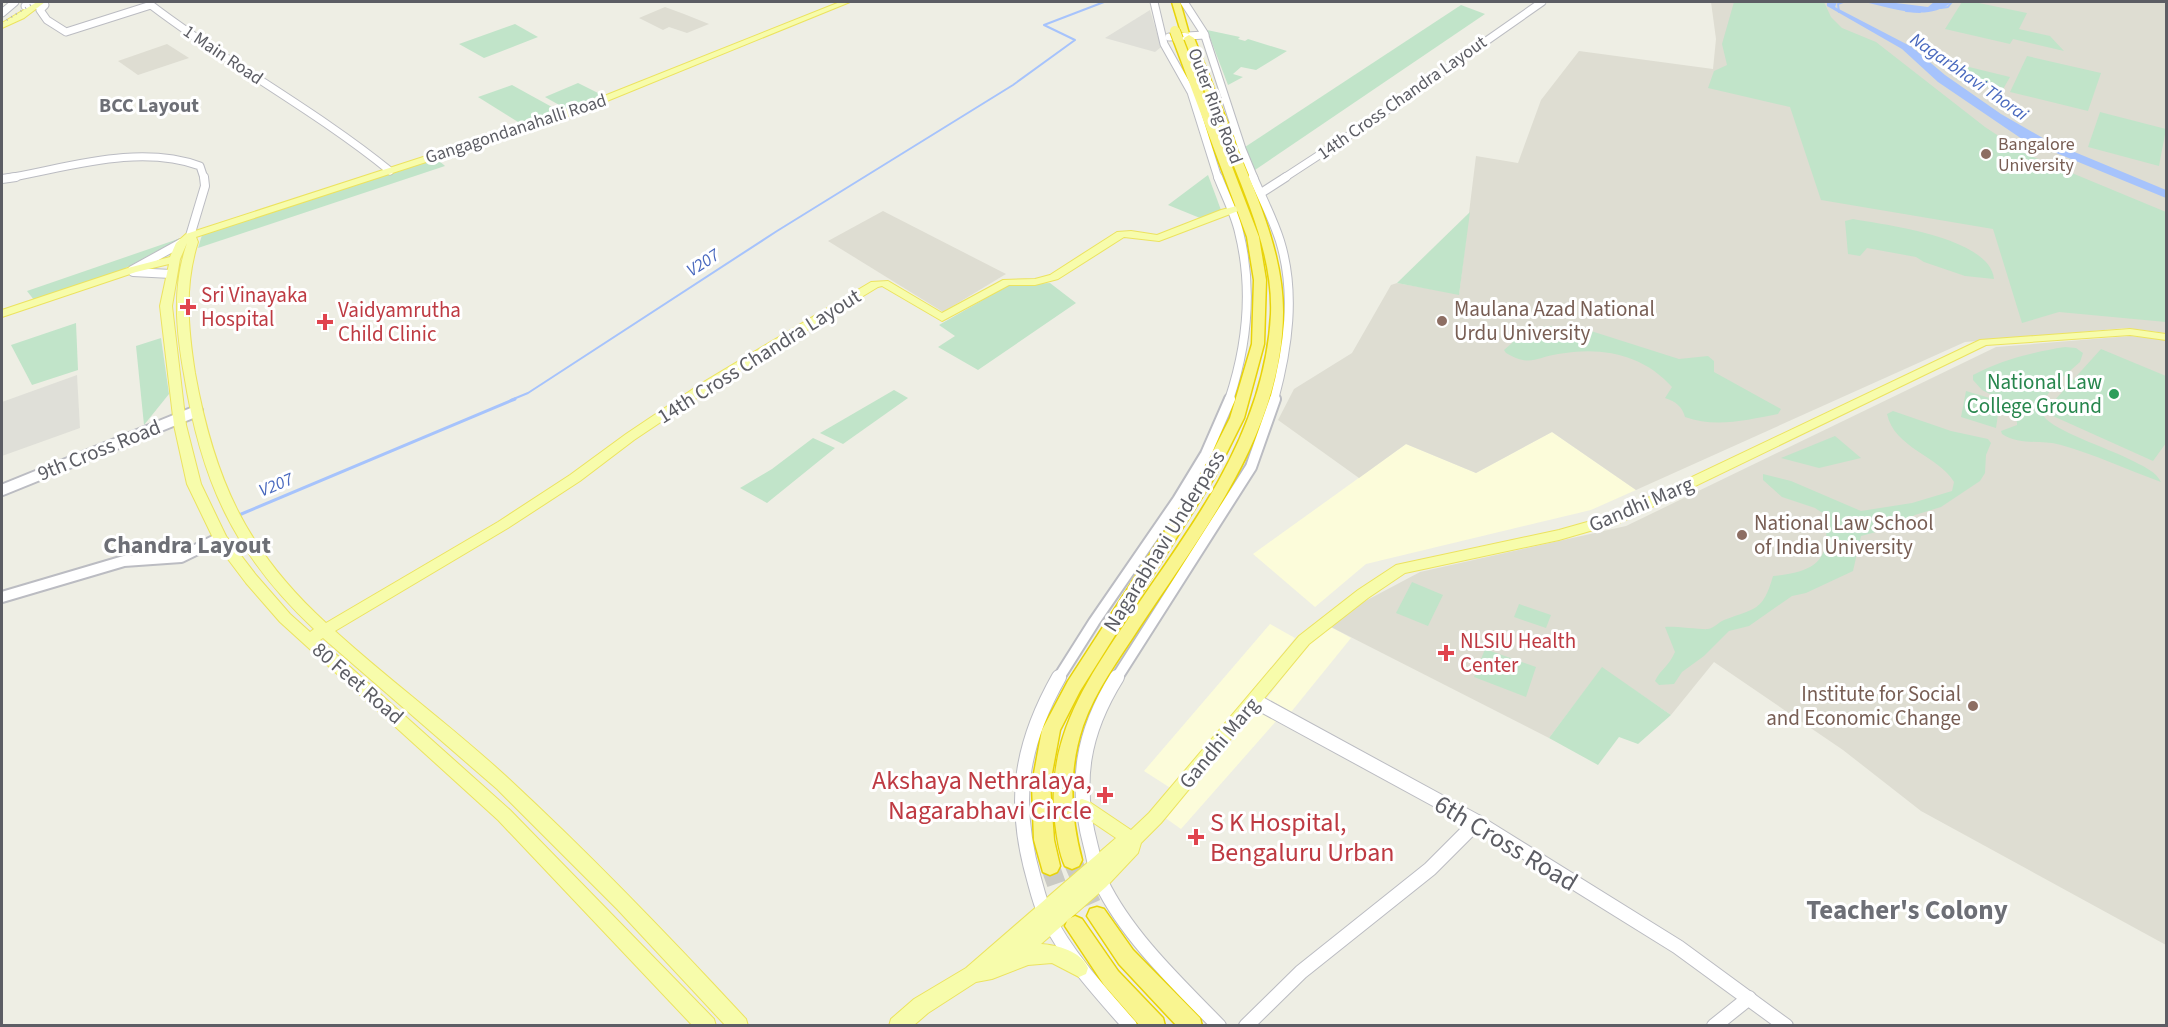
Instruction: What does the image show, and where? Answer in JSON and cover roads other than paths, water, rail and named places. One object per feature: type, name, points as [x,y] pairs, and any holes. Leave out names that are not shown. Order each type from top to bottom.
[{"type":"highway","name":"Outer Ring Road","points":[[1165,2],[1182,35],[1249,209]]},
{"type":"highway","name":"Outer Ring Road","points":[[1176,2],[1182,35]]},
{"type":"highway","name":"Nagarabhavi Underpass","points":[[1072,860],[1065,836],[1062,786],[1070,738],[1078,718],[1095,682],[1220,491],[1248,437],[1266,386],[1275,336],[1276,296],[1270,253],[1249,209]]},
{"type":"highway","name":"Nagarabhavi Underpass","points":[[1050,866],[1044,840],[1041,784],[1051,730],[1074,686],[1207,478],[1233,426],[1248,388],[1260,324],[1260,280],[1249,209]]},
{"type":"highway","points":[[1097,915],[1126,957],[1192,1026]]},
{"type":"highway","points":[[1075,926],[1112,978],[1155,1026]]},
{"type":"main road","name":"Gangagondanahalli Road","points":[[186,240],[615,96],[846,2]]},
{"type":"main road","points":[[2,19],[38,3]]},
{"type":"main road","points":[[2,26],[38,3]]},
{"type":"main road","name":"14th Cross Chandra Layout","points":[[308,640],[503,525],[575,478],[630,436],[706,386],[875,284],[884,283],[942,318],[1007,282],[1035,282],[1054,277],[1121,234],[1129,232],[1150,239],[1159,238],[1249,209]]},
{"type":"main road","points":[[2,314],[188,255],[194,242],[186,240]]},
{"type":"main road","name":"80 Feet Road","points":[[186,240],[175,259],[166,306],[176,373],[179,418],[194,484],[220,538],[251,579],[308,640],[370,692],[504,815],[707,1026]]},
{"type":"main road","name":"80 Feet Road","points":[[188,255],[181,301],[182,328],[206,455],[227,506],[268,569],[326,630],[501,782],[660,938],[739,1026]]},
{"type":"main road","name":"Gandhi Marg","points":[[1047,918],[1068,893],[1098,875],[1132,848],[1132,840],[1155,818],[1304,640],[1362,594],[1401,569],[1559,535],[1616,519],[1984,342],[2130,332],[2166,337]]},
{"type":"main road","points":[[1082,806],[1132,840]]},
{"type":"main road","points":[[898,1026],[921,1006],[973,974],[1047,918],[1098,875]]},
{"type":"main road","points":[[1007,962],[1047,918]]},
{"type":"main road","points":[[973,974],[1043,952],[1061,955],[1079,968]]},
{"type":"street","points":[[2,14],[15,2]]},
{"type":"street","points":[[1154,2],[1161,36],[1191,92],[1216,172],[1280,241],[1289,292],[1288,331],[1285,361],[1272,413],[1251,467],[1104,701],[1085,750],[1081,779],[1082,806],[1098,875],[1133,932],[1158,963],[1219,1026]]},
{"type":"street","points":[[1130,1026],[1079,968],[1047,918],[1025,847],[1023,778],[1030,738],[1039,716],[1094,622],[1178,500],[1206,454],[1230,398],[1237,374],[1248,315],[1248,282],[1239,231],[1249,209],[1261,193],[1242,149],[1204,33],[1184,2]]},
{"type":"street","name":"14th Cross Chandra Layout","points":[[1261,193],[1372,121],[1542,2]]},
{"type":"street","name":"1 Main Road","points":[[38,3],[41,14],[53,25],[66,32],[151,5],[190,34],[256,75],[303,110],[353,141],[390,171]]},
{"type":"street","points":[[1161,36],[1204,33]]},
{"type":"street","points":[[2,179],[132,156],[183,160],[200,166],[205,186],[186,240],[130,272]]},
{"type":"street","points":[[130,272],[171,274]]},
{"type":"street","name":"9th Cross Road","points":[[2,490],[196,411]]},
{"type":"street","points":[[2,597],[124,561],[181,557],[220,538]]},
{"type":"street","name":"6th Cross Road","points":[[1255,700],[1477,822],[1678,947],[1786,1026]]},
{"type":"street","points":[[1246,1026],[1301,972],[1430,869],[1477,822]]},
{"type":"street","points":[[1714,1026],[1749,998]]},
{"type":"water","name":"Nagarbhavi Thorai","points":[[1827,2],[1837,2],[1835,7],[1912,47],[1945,75],[2001,114],[2048,141],[2166,190],[2166,198],[2022,139],[1938,82],[1902,49],[1827,6]]},
{"type":"water","name":"Nagarbhavi Thorai","points":[[1863,2],[1888,2],[1928,7],[1934,2],[1952,2],[1931,12],[1920,13]]},
{"type":"waterway","name":"V207","points":[[511,400],[528,393],[777,231],[1013,85],[1075,40],[1044,25],[1104,2]]},
{"type":"waterway","name":"Nagarbhavi Thorai","points":[[1839,12],[1838,4],[1843,2]]},
{"type":"waterway","name":"Nagarbhavi Thorai","points":[[1941,8],[1948,7],[1952,2]]},
{"type":"waterway","name":"Nagarbhavi Thorai","points":[[1906,11],[1920,12]]},
{"type":"waterway","name":"V207","points":[[239,515],[515,399]]},
{"type":"tunnel","points":[[1072,860],[1097,916]]},
{"type":"tunnel","points":[[1050,866],[1065,908]]},
{"type":"railway","points":[[2,23],[35,2]]},
{"type":"place","name":"Bangalore University","points":[[1986,154]]},
{"type":"place","name":"Sri Vinayaka Hospital","points":[[188,307]]},
{"type":"place","name":"Maulana Azad National Urdu University","points":[[1442,321]]},
{"type":"place","name":"Vaidyamrutha Child Clinic","points":[[325,322]]},
{"type":"place","name":"National Law College Ground","points":[[2114,394]]},
{"type":"place","name":"National Law School of India University","points":[[1742,535]]},
{"type":"place","name":"NLSIU Health Center","points":[[1446,653]]},
{"type":"place","name":"Institute for Social and Economic Change","points":[[1973,706]]},
{"type":"place","name":"Akshaya Nethralaya, Nagarabhavi Circle","points":[[1105,795]]},
{"type":"place","name":"S K Hospital, Bengaluru Urban","points":[[1196,837]]},
{"type":"district","name":"BCC Layout","points":[[149,106]]},
{"type":"district","name":"Chandra Layout","points":[[187,545]]},
{"type":"district","name":"Teacher's Colony","points":[[1907,910]]}]
